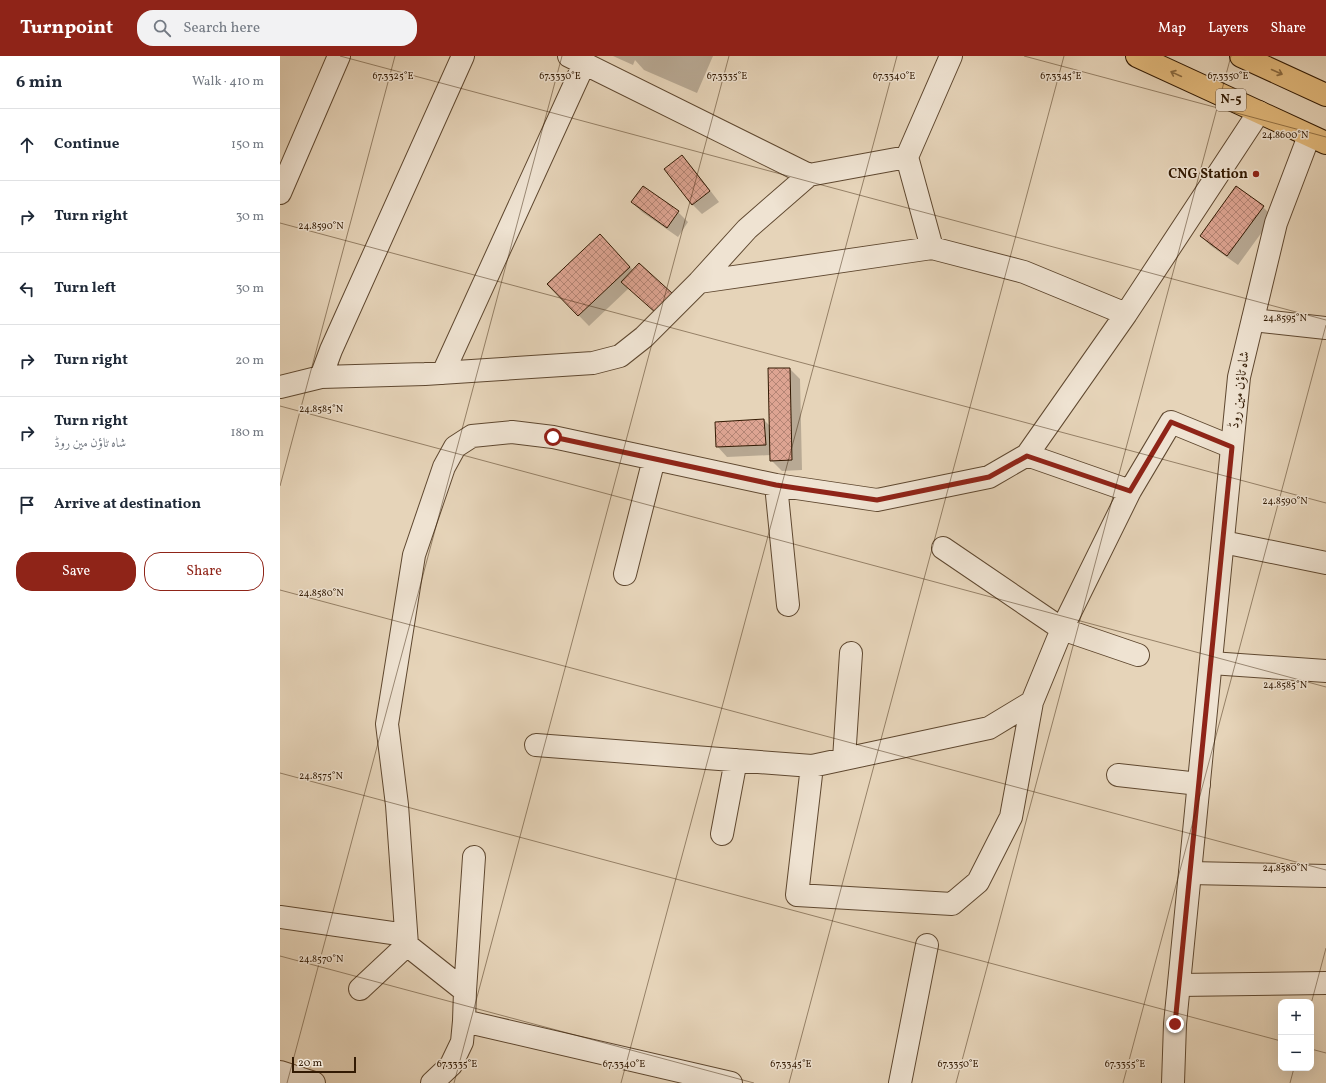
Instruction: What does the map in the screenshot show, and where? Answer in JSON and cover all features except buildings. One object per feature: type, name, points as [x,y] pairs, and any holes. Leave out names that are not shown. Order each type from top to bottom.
[{"type":"highway","name":"N-5","points":[[1137,56],[1318,139]]},
{"type":"highway","points":[[1241,56],[1326,94]]},
{"type":"street","points":[[280,192],[339,56]]},
{"type":"street","points":[[321,377],[331,350],[463,56]]},
{"type":"street","points":[[932,248],[907,157],[951,56]]},
{"type":"street","points":[[443,373],[576,60],[809,175]]},
{"type":"street","points":[[360,989],[406,940],[397,805],[387,724],[414,555],[444,467],[456,447],[472,436],[512,432],[553,437],[776,485],[877,500],[989,477],[1027,456],[1126,314],[1258,112]]},
{"type":"street","name":"شاہ ٹاؤن مین روڈ","points":[[1173,1083],[1175,1024],[1239,377],[1276,223],[1318,139]]},
{"type":"street","points":[[280,387],[321,377],[443,373],[593,363],[620,356],[644,337],[699,282],[747,229],[809,175],[907,157]]},
{"type":"street","points":[[699,282],[932,248],[1024,272],[1126,314]]},
{"type":"street","points":[[1253,320],[1326,328]]},
{"type":"street","points":[[812,766],[797,895],[952,904],[978,882],[1011,817],[1032,702],[1062,629],[1130,491],[1171,422],[1232,447]]},
{"type":"street","points":[[1027,456],[1130,491]]},
{"type":"street","points":[[625,574],[654,459]]},
{"type":"street","points":[[776,485],[788,605]]},
{"type":"street","points":[[1223,542],[1326,563]]},
{"type":"street","points":[[943,548],[1062,629],[1138,655]]},
{"type":"street","points":[[844,759],[851,653]]},
{"type":"street","points":[[1211,663],[1326,670]]},
{"type":"street","points":[[536,745],[812,766],[989,728],[1032,702]]},
{"type":"street","points":[[722,834],[736,760]]},
{"type":"street","points":[[1118,776],[1199,784]]},
{"type":"street","points":[[432,1083],[451,1065],[462,1042],[474,857]]},
{"type":"street","points":[[1190,873],[1326,876]]},
{"type":"street","points":[[280,917],[406,940],[465,991]]},
{"type":"street","points":[[900,1083],[927,945]]},
{"type":"street","points":[[1179,985],[1326,983]]},
{"type":"street","points":[[464,1021],[731,1083]]},
{"type":"street","points":[[280,1072],[314,1083]]},
{"type":"place","name":"CNG Station","points":[[1256,174]]},
{"type":"route","points":[[553,437],[776,485],[877,500],[989,477],[1027,456],[1130,491],[1171,422],[1232,447],[1175,1024]]}]
